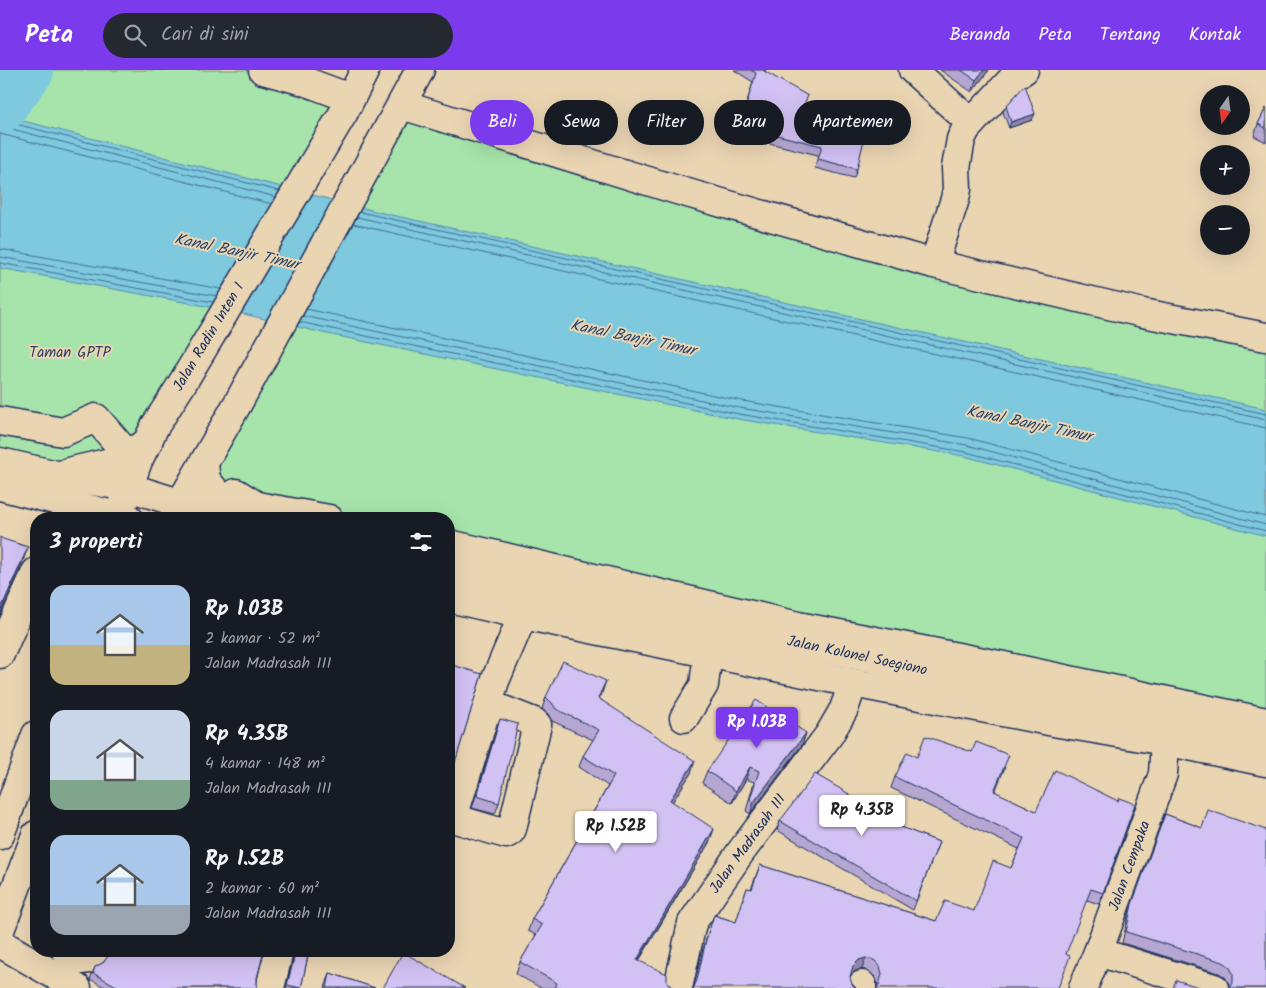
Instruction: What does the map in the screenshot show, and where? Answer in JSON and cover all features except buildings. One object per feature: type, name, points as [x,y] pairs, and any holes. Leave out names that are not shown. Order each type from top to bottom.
[{"type":"main road","points":[[263,70],[304,81],[347,105]]},
{"type":"main road","name":"Jalan Radin Inten I","points":[[122,512],[128,487],[138,461],[137,448],[180,387],[347,105],[365,70]]},
{"type":"main road","points":[[176,511],[238,403],[420,70]]},
{"type":"main road","points":[[913,70],[971,123]]},
{"type":"main road","points":[[934,264],[955,200],[957,188],[956,168],[961,139],[971,123],[1016,74],[1024,70]]},
{"type":"main road","points":[[402,105],[677,190],[934,264],[1143,312],[1266,337]]},
{"type":"main road","points":[[0,422],[64,432],[96,418],[137,448],[111,462],[57,475]]},
{"type":"main road","points":[[0,462],[57,475],[128,487],[176,511],[257,506],[290,512]]},
{"type":"main road","points":[[204,464],[206,480],[218,494],[231,503],[238,512]]},
{"type":"main road","points":[[0,486],[74,503],[102,512]]},
{"type":"main road","points":[[455,545],[789,624],[999,665],[1266,722]]},
{"type":"main road","points":[[0,654],[30,569]]},
{"type":"main road","name":"Jalan Kolonel Soegiono","points":[[455,571],[609,608],[862,656],[983,684],[1266,740]]},
{"type":"main road","name":"Jalan Kolonel Soegiono","points":[[455,599],[853,683],[1059,723],[1165,741],[1266,762]]},
{"type":"main road","points":[[455,805],[491,692],[523,615]]},
{"type":"main road","points":[[684,718],[704,685],[708,652]]},
{"type":"main road","points":[[455,819],[506,834],[510,832],[537,725],[467,673]]},
{"type":"main road","name":"Jalan Madrasah III","points":[[678,988],[688,934],[692,923],[740,853],[829,735],[844,709],[853,683]]},
{"type":"main road","name":"Jalan Cempaka","points":[[1083,988],[1163,774],[1165,741]]},
{"type":"main road","points":[[0,835],[30,752]]},
{"type":"main road","points":[[0,930],[30,851]]},
{"type":"main road","points":[[0,943],[77,988]]},
{"type":"main road","points":[[1098,952],[1214,988]]},
{"type":"main road","points":[[76,957],[81,960],[90,957]]},
{"type":"main road","points":[[270,988],[278,957]]},
{"type":"green space","name":"Taman GPTP","points":[[0,70],[263,70],[350,98],[180,387],[111,462],[0,462]]},
{"type":"green space","points":[[402,105],[470,125],[470,145],[534,144],[934,264],[1266,335],[1266,740],[455,571],[455,512],[214,512],[180,504]]},
{"type":"water","name":"Kanal Banjir Timur","points":[[0,115],[383,213],[1266,409],[1266,536],[964,456],[738,419],[323,333],[227,310],[0,268]]},
{"type":"waterway","points":[[0,107],[28,70]]}]
